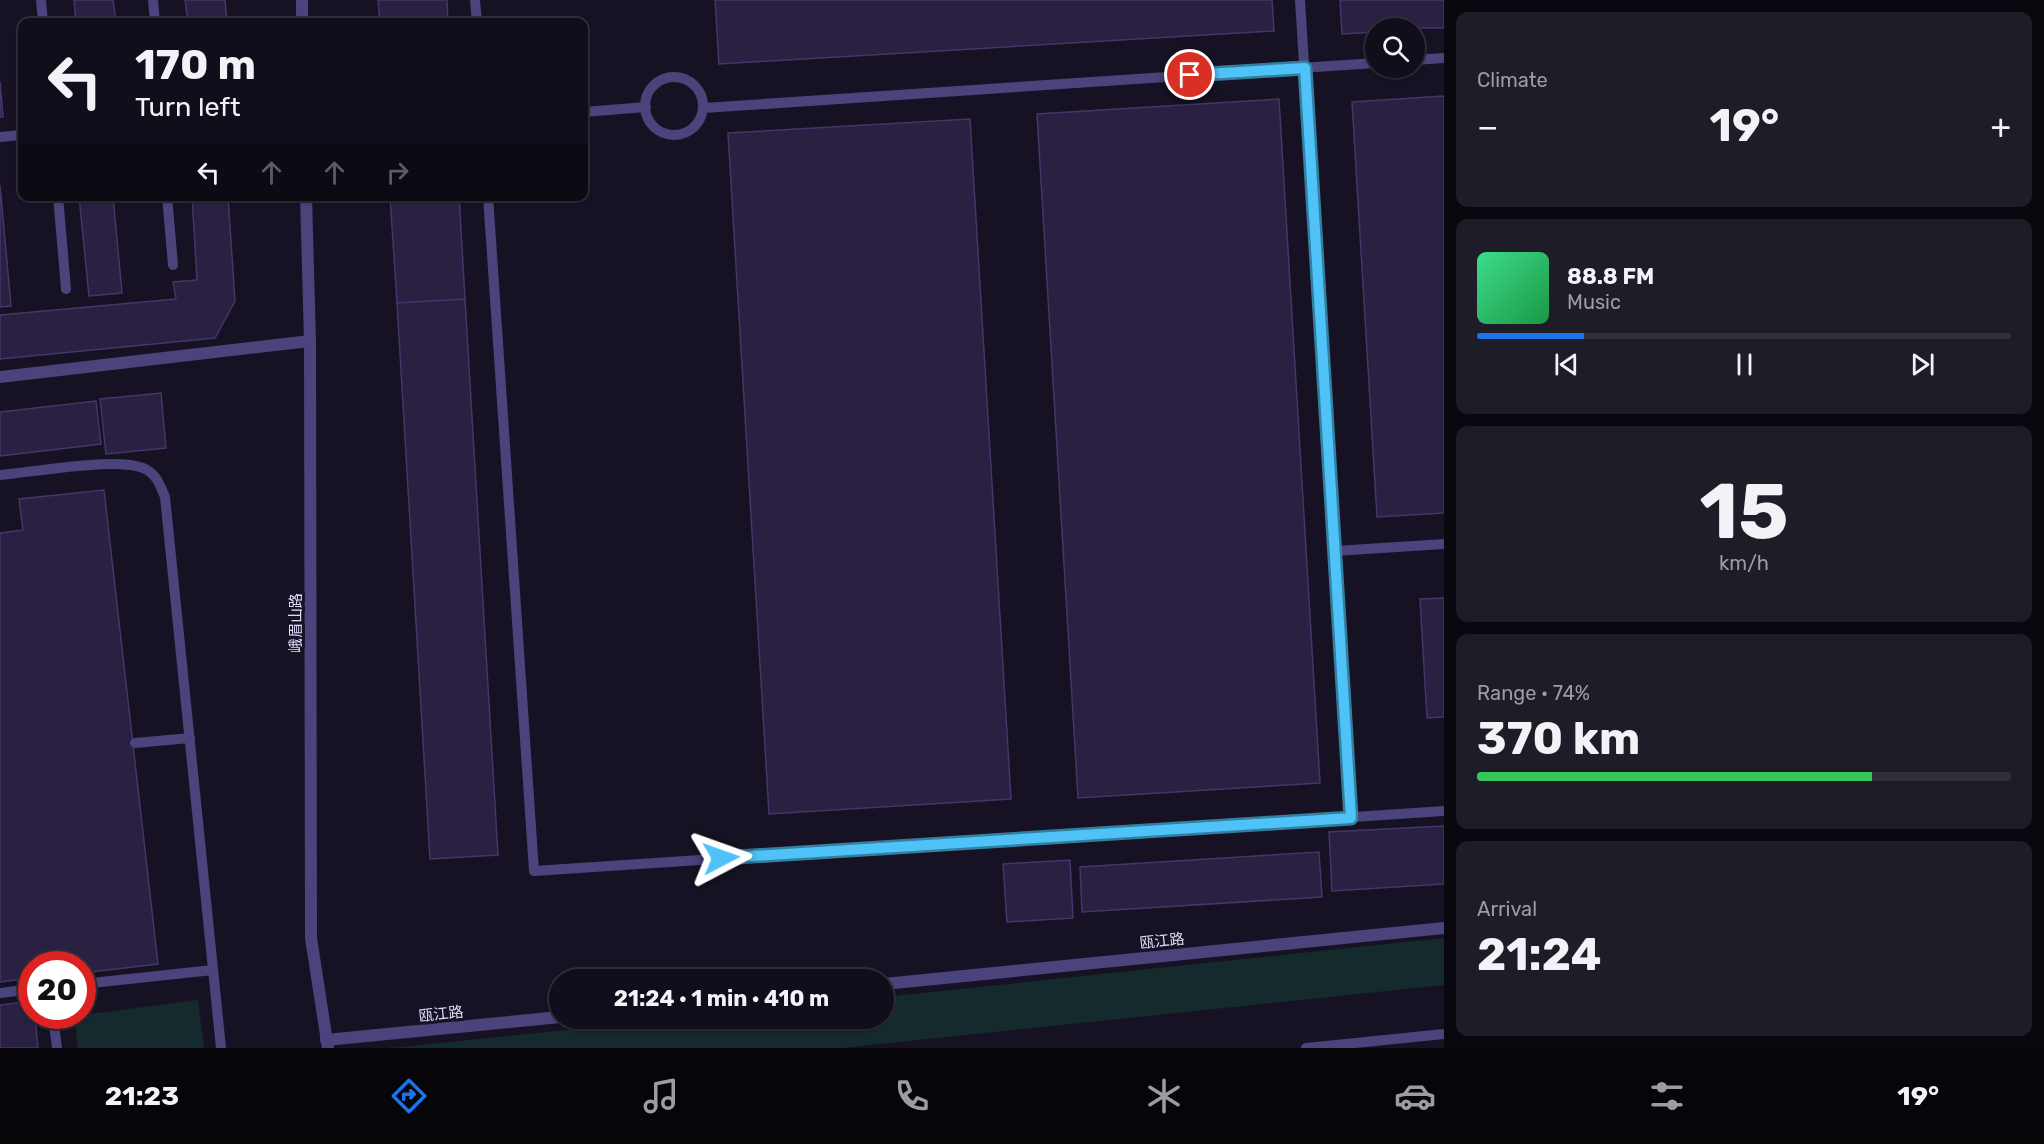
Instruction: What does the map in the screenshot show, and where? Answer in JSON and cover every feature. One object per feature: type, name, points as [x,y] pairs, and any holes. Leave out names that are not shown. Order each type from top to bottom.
[{"type":"street","points":[[302,0],[302,18]]},
{"type":"street","name":"峨眉山路","points":[[306,201],[310,341],[311,938],[327,1044]]},
{"type":"street","points":[[0,377],[310,341]]},
{"type":"street","name":"瓯江路","points":[[894,983],[1444,928]]},
{"type":"street","name":"瓯江路","points":[[327,1044],[549,1018]]},
{"type":"lane","points":[[41,0],[43,18]]},
{"type":"lane","points":[[153,0],[155,18]]},
{"type":"lane","points":[[475,0],[477,18]]},
{"type":"lane","points":[[1300,0],[1351,818]]},
{"type":"lane","points":[[1425,59],[1444,58]]},
{"type":"lane","points":[[704,108],[1365,64]]},
{"type":"lane","points":[[681,77],[698,89],[704,108],[696,128],[677,136],[657,131],[645,115],[646,94],[660,79],[681,77]]},
{"type":"lane","points":[[588,112],[646,108]]},
{"type":"lane","points":[[0,137],[18,135]]},
{"type":"lane","points":[[58,201],[66,289]]},
{"type":"lane","points":[[167,201],[173,264]]},
{"type":"lane","points":[[488,201],[534,870],[1444,811]]},
{"type":"lane","points":[[0,475],[118,464],[144,469],[158,480],[165,497],[221,1048]]},
{"type":"lane","points":[[1335,551],[1444,544]]},
{"type":"lane","points":[[135,744],[190,738]]},
{"type":"lane","points":[[96,983],[213,970]]},
{"type":"lane","points":[[0,993],[18,991]]},
{"type":"lane","points":[[55,1029],[57,1048]]},
{"type":"lane","points":[[1306,1048],[1444,1034]]},
{"type":"green space","points":[[1444,938],[1444,985],[842,1048],[391,1048],[576,1029],[894,1029],[894,996]]},
{"type":"green space","points":[[198,1000],[204,1048],[78,1048],[76,1029],[96,1029],[96,1013]]},
{"type":"building","points":[[74,0],[113,0],[115,18],[76,18]]},
{"type":"building","points":[[185,0],[225,0],[227,18],[187,18]]},
{"type":"building","points":[[378,0],[447,0],[448,18],[380,18]]},
{"type":"building","points":[[715,0],[1272,0],[1274,31],[719,64]]},
{"type":"building","points":[[1340,0],[1444,0],[1444,28],[1425,28],[1425,18],[1365,18],[1365,33],[1342,34]]},
{"type":"building","points":[[0,82],[3,117],[0,117]]},
{"type":"building","points":[[1444,96],[1444,513],[1377,517],[1352,102]]},
{"type":"building","points":[[1279,99],[1320,783],[1078,798],[1037,114]]},
{"type":"building","points":[[970,119],[1011,799],[769,814],[728,133]]},
{"type":"building","points":[[0,185],[11,306],[0,307]]},
{"type":"building","points":[[80,201],[113,201],[122,293],[89,296]]},
{"type":"building","points":[[192,201],[228,201],[235,301],[215,338],[0,359],[0,315],[176,299],[173,282],[197,280]]},
{"type":"building","points":[[390,201],[459,201],[465,299],[397,303]]},
{"type":"building","points":[[465,299],[498,855],[430,859],[397,303]]},
{"type":"building","points":[[161,393],[166,448],[106,454],[100,399]]},
{"type":"building","points":[[96,401],[101,444],[0,456],[0,412]]},
{"type":"building","points":[[104,490],[158,964],[96,971],[96,951],[18,951],[18,980],[0,982],[0,533],[23,530],[19,499]]},
{"type":"building","points":[[1444,598],[1444,717],[1427,718],[1420,599]]},
{"type":"building","points":[[1444,826],[1444,884],[1332,891],[1329,832]]},
{"type":"building","points":[[1319,852],[1322,897],[1082,912],[1080,867]]},
{"type":"building","points":[[1070,860],[1073,918],[1007,922],[1003,864]]},
{"type":"building","points":[[18,1003],[18,1029],[36,1029],[38,1048],[0,1048],[0,1005]]},
{"type":"route","points":[[721,858],[1351,818],[1305,68],[1190,75]]}]
